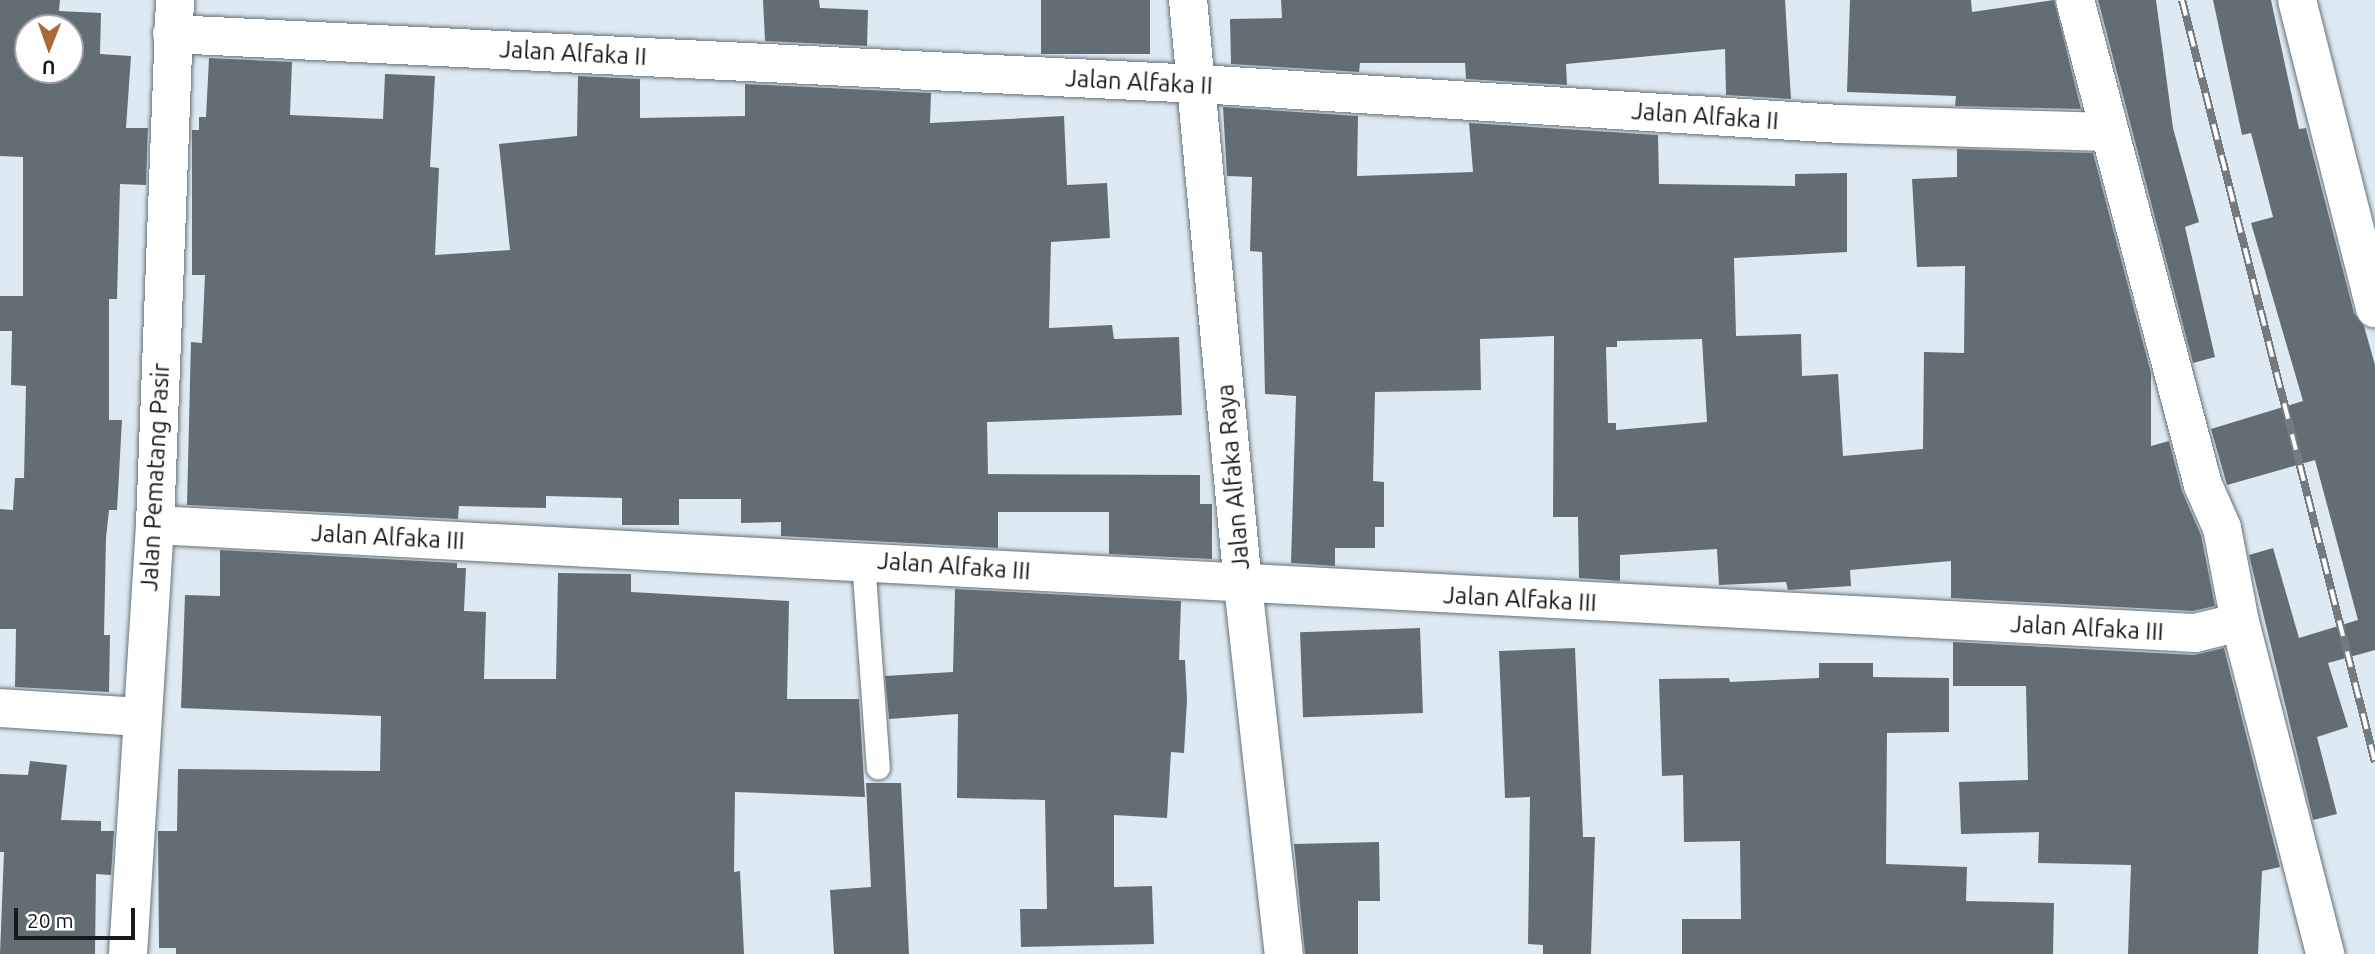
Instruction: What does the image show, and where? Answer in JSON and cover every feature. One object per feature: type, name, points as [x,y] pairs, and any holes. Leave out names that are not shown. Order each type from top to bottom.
[{"type":"street","name":"Jalan Alfaka Raya","points":[[1188,0],[1199,85],[1242,585],[1284,954]]},
{"type":"street","points":[[2075,0],[2106,132],[2203,485],[2222,528],[2241,622],[2325,954]]},
{"type":"street","points":[[2298,0],[2375,308]]},
{"type":"street","name":"Jalan Alfaka II","points":[[173,17],[1199,85],[1841,124],[2106,132]]},
{"type":"street","name":"Jalan Pematang Pasir","points":[[128,954],[155,525],[173,17]]},
{"type":"street","name":"Jalan Alfaka III","points":[[155,525],[863,560],[1242,585],[2194,633],[2241,622]]},
{"type":"street","points":[[0,708],[141,717]]},
{"type":"lane","points":[[863,560],[878,767]]},
{"type":"building","points":[[0,0],[60,0],[59,11],[101,13],[100,54],[131,56],[126,128],[148,128],[146,185],[120,184],[117,299],[109,299],[109,420],[122,420],[117,510],[109,510],[106,538],[104,635],[110,635],[109,692],[15,687],[16,629],[0,629],[0,509],[13,510],[15,478],[24,478],[26,386],[11,385],[12,331],[0,331],[0,296],[23,296],[23,157],[0,156]]},
{"type":"building","points":[[763,0],[819,0],[820,8],[868,10],[867,46],[765,41]]},
{"type":"building","points":[[1041,0],[1150,0],[1150,54],[1041,54]]},
{"type":"building","points":[[1281,0],[1785,0],[1791,99],[1726,95],[1725,49],[1566,64],[1567,85],[1466,79],[1465,63],[1360,63],[1359,72],[1231,64],[1230,19],[1282,18]]},
{"type":"building","points":[[1850,0],[1971,0],[1972,12],[2054,0],[2081,109],[1955,106],[1956,96],[1847,92]]},
{"type":"building","points":[[2098,0],[2156,0],[2173,128],[2199,222],[2185,227],[2215,357],[2193,363]]},
{"type":"building","points":[[2213,0],[2271,0],[2299,129],[2306,128],[2354,313],[2364,326],[2375,365],[2375,650],[2328,663],[2348,727],[2317,737],[2337,814],[2313,820],[2249,555],[2273,548],[2299,638],[2358,620],[2315,460],[2227,485],[2211,429],[2303,401],[2251,223],[2273,217],[2251,133],[2242,135]]},
{"type":"building","points":[[209,58],[292,62],[290,115],[383,119],[385,74],[435,76],[430,167],[439,168],[435,255],[510,250],[499,144],[577,136],[578,76],[640,79],[640,118],[745,116],[745,84],[931,93],[930,123],[1064,116],[1067,185],[1107,183],[1110,238],[1051,242],[1049,328],[1112,325],[1114,339],[1179,337],[1182,415],[987,422],[988,474],[1200,475],[1200,504],[1212,504],[1212,559],[1109,554],[1109,512],[998,512],[998,548],[781,536],[781,522],[741,523],[741,499],[679,499],[679,525],[622,525],[622,498],[546,496],[546,508],[459,506],[458,519],[187,505],[191,342],[202,343],[205,275],[192,275],[192,130],[199,130],[199,117],[206,117]]},
{"type":"building","points":[[1223,107],[1358,116],[1357,176],[1473,172],[1469,123],[1658,135],[1659,184],[1795,186],[1795,174],[1847,173],[1847,252],[1734,258],[1736,336],[1801,334],[1802,376],[1838,374],[1843,456],[1923,449],[1924,352],[1964,353],[1965,266],[1917,267],[1912,179],[1957,177],[1957,149],[2093,153],[2151,373],[2151,446],[2169,441],[2182,491],[2201,535],[2215,606],[2193,611],[1951,598],[1951,561],[1850,570],[1851,586],[1788,590],[1786,582],[1719,585],[1717,549],[1620,555],[1620,581],[1579,578],[1578,517],[1553,517],[1554,336],[1480,339],[1481,390],[1375,392],[1373,481],[1384,482],[1384,527],[1375,527],[1375,548],[1335,548],[1335,566],[1291,563],[1296,396],[1265,394],[1262,252],[1250,251],[1252,177],[1227,176]],"holes":[[[1702,339],[1707,422],[1616,430],[1616,423],[1608,423],[1606,347],[1617,347],[1617,341]]]},
{"type":"building","points":[[220,550],[457,563],[457,568],[466,568],[464,611],[486,612],[484,679],[556,679],[558,573],[631,574],[631,592],[789,601],[787,699],[859,699],[865,797],[735,792],[734,872],[740,871],[744,954],[176,954],[176,948],[159,948],[158,831],[177,831],[178,769],[380,771],[381,716],[181,708],[185,595],[220,596]]},
{"type":"building","points":[[955,589],[1181,601],[1179,660],[1185,660],[1187,700],[1184,753],[1171,752],[1167,818],[1114,815],[1114,887],[1152,886],[1154,944],[1021,947],[1020,909],[1047,909],[1045,800],[957,798],[958,714],[889,719],[885,676],[953,672]]},
{"type":"building","points":[[1420,628],[1423,713],[1303,717],[1300,632]]},
{"type":"building","points":[[1953,642],[2194,655],[2224,648],[2280,867],[2262,871],[2258,954],[2128,954],[2131,865],[2038,863],[2039,832],[1961,834],[1959,782],[2028,780],[2026,686],[1953,686]]},
{"type":"building","points":[[1575,648],[1583,837],[1595,837],[1591,954],[1543,954],[1543,945],[1528,944],[1530,797],[1505,798],[1499,651]]},
{"type":"building","points":[[1819,663],[1873,663],[1873,677],[1949,678],[1949,732],[1887,733],[1886,864],[1967,867],[1966,901],[2054,903],[2053,954],[1682,954],[1682,919],[1741,919],[1740,841],[1684,842],[1683,775],[1662,776],[1659,679],[1729,678],[1730,682],[1819,678]]},
{"type":"building","points":[[30,761],[67,765],[61,820],[101,821],[101,831],[114,831],[111,875],[96,874],[95,954],[0,954],[4,852],[0,852],[0,774],[28,775]]},
{"type":"building","points":[[866,783],[901,783],[909,954],[834,954],[830,890],[871,887]]},
{"type":"building","points":[[1379,842],[1380,901],[1358,901],[1358,954],[1305,954],[1294,844]]},
{"type":"railway","points":[[2182,0],[2375,762]]}]
